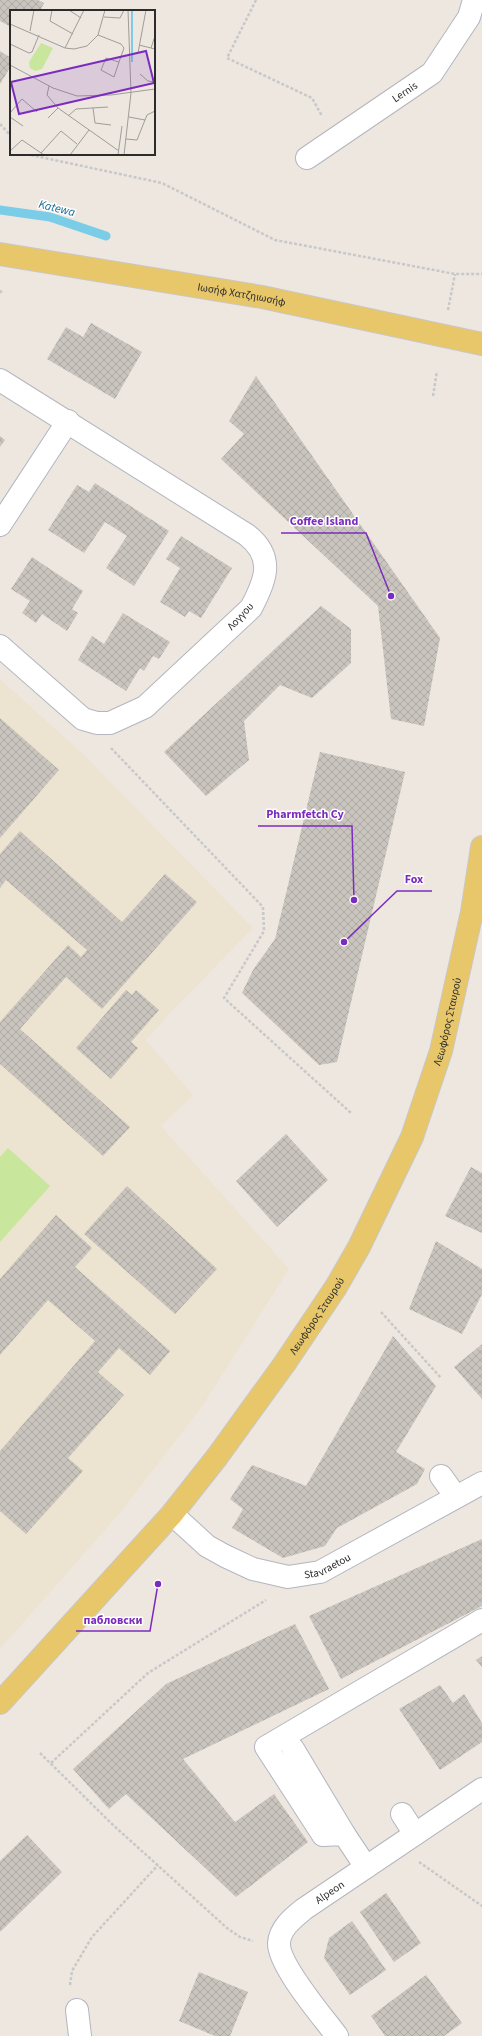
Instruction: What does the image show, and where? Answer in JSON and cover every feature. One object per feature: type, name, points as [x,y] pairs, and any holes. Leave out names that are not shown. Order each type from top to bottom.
[{"type":"main road","name":"Ιωσήφ Χατζηιωσήφ","points":[[0,254],[262,297],[482,344]]},
{"type":"main road","name":"Λεωφόρος Σταυρού","points":[[0,1703],[172,1514],[225,1447],[285,1363],[336,1287],[359,1247],[412,1137],[441,1052],[472,912],[482,847]]},
{"type":"street","name":"Lernis","points":[[307,158],[432,72],[469,17],[474,0]]},
{"type":"street","name":"Λογγου","points":[[0,380],[68,421],[247,535],[257,543],[264,553],[265,574],[252,608],[145,707],[110,723],[97,723],[83,719],[0,646]]},
{"type":"street","points":[[0,525],[68,421]]},
{"type":"street","points":[[441,1476],[456,1497]]},
{"type":"street","name":"Stavraetou","points":[[172,1514],[207,1546],[225,1556],[271,1575],[288,1577],[304,1576],[320,1572],[482,1483]]},
{"type":"street","points":[[344,1834],[323,1835],[266,1747],[482,1620]]},
{"type":"street","points":[[293,1749],[344,1834],[366,1867]]},
{"type":"street","name":"Alpeon","points":[[279,1943],[287,1925],[295,1916],[482,1789]]},
{"type":"street","points":[[402,1814],[415,1834]]},
{"type":"street","points":[[279,1943],[280,1953],[288,1970],[337,2036]]},
{"type":"street","points":[[77,2010],[80,2036]]},
{"type":"path","points":[[256,0],[227,58],[312,98],[335,139]]},
{"type":"path","points":[[0,124],[10,135]]},
{"type":"path","points":[[31,155],[162,183],[275,240],[455,274],[482,274]]},
{"type":"path","points":[[448,311],[455,274]]},
{"type":"path","points":[[433,396],[437,371]]},
{"type":"path","points":[[111,747],[263,906],[264,931],[224,998],[351,1113]]},
{"type":"path","points":[[381,1312],[441,1378]]},
{"type":"path","points":[[51,1763],[148,1673],[304,1576]]},
{"type":"path","points":[[40,1753],[112,1824],[240,1937],[250,1940],[279,1943]]},
{"type":"path","points":[[398,1846],[482,1906]]},
{"type":"path","points":[[77,2010],[69,1995],[72,1971],[92,1937],[158,1865]]},
{"type":"shaded area","points":[[0,679],[82,753],[253,928],[172,1011],[146,1040],[193,1095],[161,1126],[289,1269],[203,1405],[120,1513],[0,1649]]},
{"type":"green space","points":[[8,1148],[50,1186],[0,1242],[0,1157]]},
{"type":"building","points":[[0,0],[38,0],[44,3],[40,10],[10,10],[10,26],[0,21]]},
{"type":"building","points":[[0,51],[10,57],[10,68],[0,84]]},
{"type":"building","points":[[91,323],[142,352],[115,399],[47,359],[66,327],[83,337]]},
{"type":"building","points":[[256,376],[440,638],[424,726],[391,719],[378,606],[221,459],[244,434],[229,421]]},
{"type":"building","points":[[0,436],[5,440],[0,447]]},
{"type":"building","points":[[95,483],[169,531],[134,586],[106,568],[127,536],[105,522],[84,553],[48,530],[77,485],[89,492]]},
{"type":"building","points":[[181,536],[232,568],[201,618],[189,611],[185,617],[160,602],[180,568],[166,559]]},
{"type":"building","points":[[32,557],[83,591],[72,609],[78,613],[67,631],[42,614],[36,623],[22,613],[30,601],[11,589]]},
{"type":"building","points":[[321,606],[351,629],[351,663],[312,698],[280,685],[244,721],[249,760],[206,796],[164,752]]},
{"type":"building","points":[[123,613],[170,642],[159,659],[153,656],[144,671],[140,668],[126,691],[78,660],[92,636],[104,644]]},
{"type":"building","points":[[0,718],[59,770],[0,838]]},
{"type":"building","points":[[320,752],[405,772],[337,1062],[319,1065],[242,993],[253,970],[275,939]]},
{"type":"building","points":[[20,831],[122,922],[165,874],[197,902],[102,1009],[66,977],[20,1029],[130,1127],[103,1156],[0,1064],[0,1022],[68,945],[81,957],[87,950],[6,880],[0,888],[0,854]]},
{"type":"building","points":[[126,990],[132,995],[136,990],[159,1010],[131,1042],[138,1048],[111,1079],[76,1048]]},
{"type":"building","points":[[286,1134],[328,1180],[277,1227],[236,1181]]},
{"type":"building","points":[[471,1167],[482,1173],[482,1233],[445,1216]]},
{"type":"building","points":[[127,1186],[217,1269],[175,1314],[84,1234]]},
{"type":"building","points":[[56,1215],[92,1248],[75,1267],[170,1351],[150,1375],[119,1348],[98,1372],[124,1395],[68,1458],[83,1471],[26,1534],[0,1511],[0,1451],[95,1341],[48,1300],[0,1355],[0,1279]]},
{"type":"building","points":[[436,1241],[482,1269],[482,1294],[462,1334],[409,1309]]},
{"type":"building","points":[[393,1336],[436,1386],[396,1452],[425,1469],[417,1484],[337,1528],[325,1546],[283,1558],[232,1528],[243,1509],[230,1499],[252,1465],[306,1486]]},
{"type":"building","points":[[482,1344],[482,1399],[454,1367]]},
{"type":"building","points":[[482,1539],[482,1606],[341,1679],[309,1616]]},
{"type":"building","points":[[295,1624],[329,1689],[183,1759],[235,1822],[274,1794],[308,1842],[236,1897],[126,1794],[109,1809],[73,1769],[166,1684]]},
{"type":"building","points":[[482,1656],[482,1667],[476,1660]]},
{"type":"building","points":[[440,1685],[453,1703],[464,1694],[482,1723],[482,1742],[440,1770],[399,1709]]},
{"type":"building","points":[[27,1835],[62,1872],[0,1932],[0,1861]]},
{"type":"building","points":[[386,1893],[421,1943],[394,1962],[360,1912]]},
{"type":"building","points":[[352,1921],[386,1970],[350,1995],[324,1958],[329,1938]]},
{"type":"building","points":[[199,1972],[248,1992],[230,2036],[215,2036],[179,2021]]},
{"type":"building","points":[[426,1975],[462,2023],[444,2036],[385,2036],[371,2016]]},
{"type":"waterway","name":"Katewa","points":[[0,210],[50,217],[106,236]]},
{"type":"place","name":"Coffee Island","points":[[391,596]]},
{"type":"place","name":"Pharmfetch Cy","points":[[354,900]]},
{"type":"place","name":"Fox","points":[[344,942]]},
{"type":"place","name":"пабловски","points":[[158,1584]]}]
